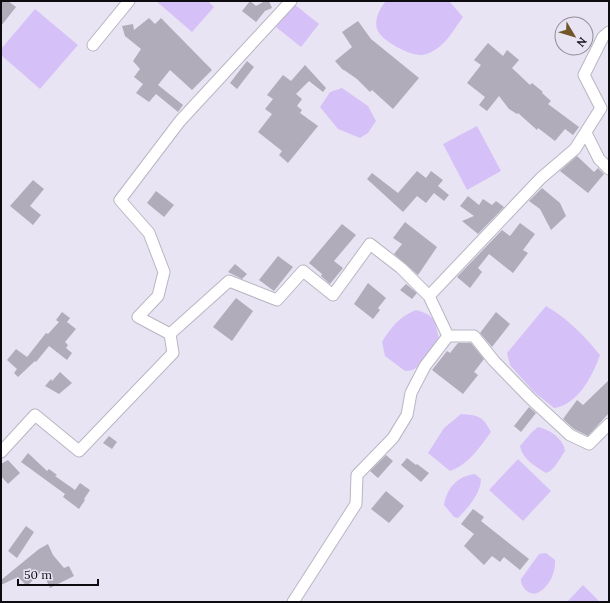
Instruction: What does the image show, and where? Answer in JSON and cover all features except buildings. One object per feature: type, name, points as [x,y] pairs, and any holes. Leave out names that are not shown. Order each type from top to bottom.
[{"type":"street","points":[[93,45],[129,1]]},
{"type":"street","points":[[170,334],[138,317],[158,296],[164,272],[149,233],[120,200],[180,121],[291,1]]},
{"type":"street","points":[[429,296],[541,178],[575,149],[586,133],[601,108],[584,75],[603,37],[609,32]]},
{"type":"street","points":[[586,133],[599,159],[609,168]]},
{"type":"street","points":[[170,334],[229,281],[277,300],[303,271],[333,295],[370,244],[402,268],[429,296],[448,336]]},
{"type":"street","points":[[1,452],[35,415],[79,451],[173,353],[170,334]]},
{"type":"street","points":[[448,336],[474,336],[494,361],[530,398],[570,435],[589,444],[609,424]]},
{"type":"street","points":[[293,602],[356,504],[357,475],[393,438],[407,414],[411,393],[425,366],[448,336]]},
{"type":"shaded area","points":[[156,1],[208,1],[214,7],[192,32]]},
{"type":"shaded area","points":[[386,1],[449,1],[463,17],[450,36],[438,48],[421,55],[410,53],[384,38],[377,29],[376,21],[380,10]]},
{"type":"shaded area","points":[[294,4],[319,24],[301,47],[276,27]]},
{"type":"shaded area","points":[[35,9],[78,45],[40,89],[1,55],[1,49]]},
{"type":"shaded area","points":[[342,88],[368,106],[376,121],[368,133],[360,138],[338,129],[320,107],[330,92]]},
{"type":"shaded area","points":[[477,126],[501,171],[467,190],[443,144]]},
{"type":"shaded area","points":[[546,306],[575,328],[600,355],[589,380],[577,395],[563,406],[554,408],[534,392],[510,365],[507,353]]},
{"type":"shaded area","points":[[416,310],[431,317],[435,323],[439,339],[421,364],[410,371],[405,371],[385,356],[382,342],[396,323]]},
{"type":"shaded area","points":[[461,414],[479,417],[491,432],[468,460],[450,471],[428,453],[444,428]]},
{"type":"shaded area","points":[[538,427],[555,435],[562,442],[565,451],[554,467],[546,473],[527,459],[520,446]]},
{"type":"shaded area","points":[[518,459],[551,491],[523,521],[489,490]]},
{"type":"shaded area","points":[[475,474],[481,479],[479,490],[470,505],[458,518],[454,517],[444,505],[450,488],[463,477]]},
{"type":"shaded area","points":[[546,553],[555,560],[552,578],[539,592],[533,594],[530,593],[522,585],[521,579],[539,554]]},
{"type":"shaded area","points":[[583,585],[600,602],[567,602]]}]
